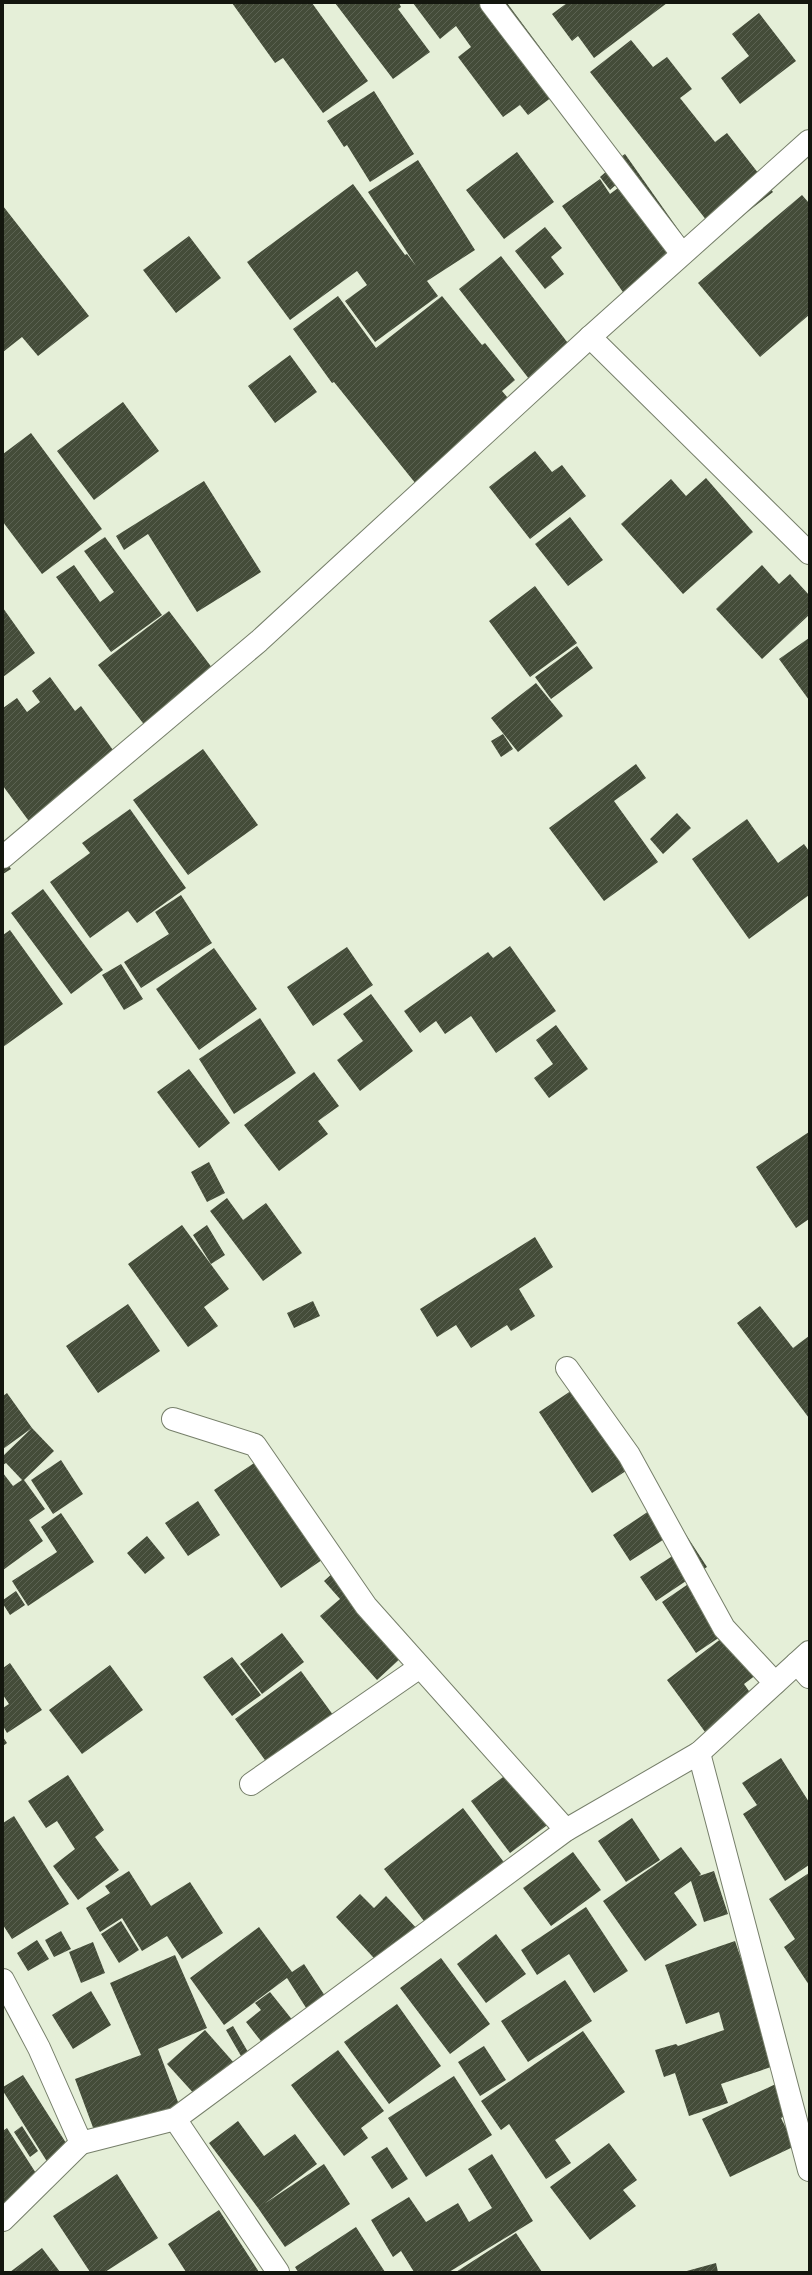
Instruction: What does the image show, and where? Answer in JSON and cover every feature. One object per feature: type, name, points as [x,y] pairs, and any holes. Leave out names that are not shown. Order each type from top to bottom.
[{"type":"street","points":[[491,3],[682,254]]},
{"type":"street","points":[[3,857],[259,641],[590,337],[809,141]]},
{"type":"street","points":[[590,337],[809,553]]},
{"type":"street","points":[[567,1368],[630,1455],[724,1628],[775,1683]]},
{"type":"street","points":[[173,1419],[255,1445],[366,1606],[566,1830]]},
{"type":"street","points":[[3,2220],[81,2143],[175,2119],[566,1830],[699,1753],[775,1683],[805,1664]]},
{"type":"street","points":[[251,1784],[420,1667]]},
{"type":"street","points":[[699,1753],[809,2170]]},
{"type":"street","points":[[3,1980],[39,2048],[81,2143]]},
{"type":"street","points":[[175,2119],[278,2272]]},
{"type":"building","points":[[232,3],[312,3],[368,81],[323,113],[283,58],[275,63]]},
{"type":"building","points":[[335,3],[399,3],[401,7],[398,9],[430,52],[393,79]]},
{"type":"building","points":[[413,3],[507,3],[568,85],[528,115],[520,105],[503,117],[458,57],[471,47],[456,26],[440,39]]},
{"type":"building","points":[[567,3],[667,3],[594,58],[578,36],[572,41],[552,14]]},
{"type":"building","points":[[759,13],[796,61],[740,104],[721,78],[749,56],[732,34]]},
{"type":"building","points":[[631,40],[653,67],[667,57],[692,89],[680,98],[715,142],[727,133],[773,192],[718,235],[590,72]]},
{"type":"building","points":[[374,91],[414,154],[370,182],[347,145],[344,147],[327,121]]},
{"type":"building","points":[[517,152],[554,202],[504,239],[466,190]]},
{"type":"building","points":[[625,154],[697,256],[630,302],[562,206],[600,179],[610,194],[622,185],[609,165]]},
{"type":"building","points":[[418,160],[475,250],[427,281],[438,296],[375,342],[345,301],[367,285],[357,271],[290,320],[247,262],[353,184],[405,255],[407,254],[416,266],[368,192]]},
{"type":"building","points":[[608,170],[618,183],[610,190],[600,177]]},
{"type":"building","points":[[802,195],[809,203],[809,315],[760,357],[698,283]]},
{"type":"building","points":[[3,206],[89,316],[38,356],[22,337],[3,352]]},
{"type":"building","points":[[545,227],[562,248],[551,257],[564,274],[545,289],[515,251]]},
{"type":"building","points":[[189,236],[221,278],[176,313],[143,270]]},
{"type":"building","points":[[501,256],[574,351],[533,384],[459,289]]},
{"type":"building","points":[[338,296],[376,348],[442,296],[482,345],[485,343],[515,380],[502,391],[517,409],[420,489],[334,382],[332,383],[293,329]]},
{"type":"building","points":[[290,355],[317,392],[275,423],[248,386]]},
{"type":"building","points":[[123,402],[159,451],[94,500],[57,451]]},
{"type":"building","points":[[31,433],[102,529],[42,574],[3,522],[3,454]]},
{"type":"building","points":[[535,451],[552,472],[562,465],[586,496],[530,539],[489,487]]},
{"type":"building","points":[[706,478],[753,532],[683,594],[621,524],[671,479],[686,496]]},
{"type":"building","points":[[204,481],[261,572],[197,612],[148,534],[124,550],[116,536]]},
{"type":"building","points":[[570,517],[603,560],[568,586],[535,544]]},
{"type":"building","points":[[105,537],[162,615],[111,652],[56,577],[74,565],[100,602],[114,592],[84,551]]},
{"type":"building","points":[[762,565],[779,584],[790,574],[809,595],[809,615],[762,659],[716,609]]},
{"type":"building","points":[[535,586],[577,643],[530,677],[489,621]]},
{"type":"building","points":[[3,608],[35,653],[3,677]]},
{"type":"building","points":[[169,611],[216,673],[146,727],[98,665]]},
{"type":"building","points":[[809,638],[809,700],[779,659]]},
{"type":"building","points":[[577,646],[593,668],[551,699],[535,677]]},
{"type":"building","points":[[50,677],[75,711],[81,706],[118,757],[31,824],[3,786],[3,708],[17,698],[27,712],[40,702],[32,691]]},
{"type":"building","points":[[536,683],[563,716],[518,752],[491,718]]},
{"type":"building","points":[[503,734],[513,749],[501,757],[491,741]]},
{"type":"building","points":[[203,749],[258,825],[188,875],[133,800]]},
{"type":"building","points":[[636,764],[646,778],[614,801],[658,862],[604,901],[549,828]]},
{"type":"building","points":[[130,809],[186,888],[137,923],[128,911],[90,938],[50,882],[90,853],[82,843]]},
{"type":"building","points":[[677,813],[691,828],[663,854],[650,839]]},
{"type":"building","points":[[747,819],[778,863],[804,844],[809,851],[809,895],[749,939],[692,859]]},
{"type":"building","points":[[3,858],[11,869],[3,874]]},
{"type":"building","points":[[43,889],[103,970],[71,994],[11,913]]},
{"type":"building","points":[[181,895],[212,943],[141,988],[124,962],[169,934],[155,912]]},
{"type":"building","points":[[10,930],[63,1004],[3,1047],[3,935]]},
{"type":"building","points":[[510,946],[556,1011],[496,1053],[471,1016],[445,1034],[436,1021],[420,1033],[404,1011],[488,952],[493,958]]},
{"type":"building","points":[[347,947],[373,985],[313,1026],[287,987]]},
{"type":"building","points":[[214,948],[257,1009],[199,1050],[156,989]]},
{"type":"building","points":[[121,964],[143,999],[124,1010],[102,975]]},
{"type":"building","points":[[371,994],[413,1051],[360,1091],[337,1060],[363,1041],[343,1014]]},
{"type":"building","points":[[260,1018],[296,1073],[234,1114],[199,1059]]},
{"type":"building","points":[[556,1025],[588,1069],[549,1098],[534,1078],[553,1064],[536,1040]]},
{"type":"building","points":[[189,1069],[230,1123],[199,1148],[157,1092]]},
{"type":"building","points":[[314,1072],[339,1106],[318,1121],[328,1134],[279,1171],[244,1125]]},
{"type":"building","points":[[809,1132],[809,1219],[796,1228],[756,1167]]},
{"type":"building","points":[[209,1162],[225,1193],[207,1202],[191,1172]]},
{"type":"building","points":[[227,1198],[243,1220],[266,1203],[302,1253],[263,1281],[210,1211]]},
{"type":"building","points":[[182,1225],[229,1289],[204,1307],[218,1326],[188,1347],[128,1264]]},
{"type":"building","points":[[207,1225],[225,1255],[211,1264],[193,1235]]},
{"type":"building","points":[[535,1237],[553,1267],[519,1289],[535,1316],[511,1331],[507,1325],[471,1348],[456,1325],[437,1337],[420,1309]]},
{"type":"building","points":[[313,1301],[320,1316],[294,1328],[287,1313]]},
{"type":"building","points":[[128,1304],[160,1351],[98,1393],[66,1346]]},
{"type":"building","points":[[760,1306],[793,1348],[809,1336],[809,1418],[737,1323]]},
{"type":"building","points":[[589,1379],[623,1431],[629,1469],[592,1493],[539,1412]]},
{"type":"building","points":[[7,1393],[32,1428],[3,1449],[3,1396]]},
{"type":"building","points":[[32,1428],[54,1451],[24,1480],[45,1509],[29,1520],[43,1541],[3,1570],[3,1473],[13,1486],[22,1480],[6,1463],[3,1465],[3,1456]]},
{"type":"building","points":[[272,1451],[338,1549],[281,1588],[214,1490]]},
{"type":"building","points":[[61,1460],[83,1494],[53,1514],[31,1480]]},
{"type":"building","points":[[198,1501],[220,1535],[188,1556],[165,1523]]},
{"type":"building","points":[[664,1501],[707,1567],[656,1601],[640,1577],[674,1555],[663,1540],[630,1561],[613,1535]]},
{"type":"building","points":[[61,1513],[94,1562],[28,1606],[12,1581],[57,1552],[41,1527]]},
{"type":"building","points":[[147,1536],[165,1558],[145,1574],[127,1553]]},
{"type":"building","points":[[343,1564],[415,1645],[377,1680],[320,1616],[340,1599],[324,1581]]},
{"type":"building","points":[[700,1576],[735,1627],[696,1653],[662,1602]]},
{"type":"building","points":[[16,1591],[25,1605],[10,1615],[3,1604],[3,1600]]},
{"type":"building","points":[[282,1633],[304,1662],[262,1694],[240,1664]]},
{"type":"building","points":[[726,1635],[756,1675],[744,1684],[756,1701],[708,1736],[667,1680]]},
{"type":"building","points":[[232,1657],[261,1695],[232,1716],[203,1677]]},
{"type":"building","points":[[10,1663],[42,1710],[7,1733],[3,1726],[3,1708],[9,1704],[3,1695],[3,1668]]},
{"type":"building","points":[[110,1665],[143,1710],[82,1754],[49,1710]]},
{"type":"building","points":[[301,1671],[336,1719],[270,1767],[235,1719]]},
{"type":"building","points":[[3,1737],[7,1743],[3,1746]]},
{"type":"building","points":[[781,1758],[809,1802],[809,1865],[785,1881],[743,1814],[757,1805],[742,1783]]},
{"type":"building","points":[[511,1771],[550,1823],[510,1853],[471,1801]]},
{"type":"building","points":[[68,1775],[104,1830],[95,1837],[119,1870],[78,1900],[53,1866],[75,1849],[57,1821],[46,1828],[28,1801]]},
{"type":"building","points":[[463,1808],[506,1865],[427,1925],[384,1869]]},
{"type":"building","points":[[14,1816],[69,1904],[12,1939],[3,1925],[3,1823]]},
{"type":"building","points":[[632,1818],[660,1860],[626,1882],[598,1841]]},
{"type":"building","points":[[681,1847],[701,1874],[699,1876],[714,1871],[728,1914],[704,1922],[691,1881],[674,1893],[697,1925],[645,1961],[603,1901]]},
{"type":"building","points":[[573,1852],[601,1890],[551,1926],[523,1888]]},
{"type":"building","points":[[129,1871],[151,1906],[190,1882],[223,1933],[182,1959],[167,1936],[142,1951],[122,1918],[100,1932],[86,1908],[110,1893],[105,1886]]},
{"type":"building","points":[[809,1873],[809,1985],[784,1947],[795,1939],[769,1899]]},
{"type":"building","points":[[360,1894],[374,1908],[386,1896],[421,1933],[384,1969],[336,1917]]},
{"type":"building","points":[[586,1907],[628,1971],[594,1993],[569,1954],[537,1975],[521,1950]]},
{"type":"building","points":[[121,1921],[139,1950],[119,1963],[101,1934]]},
{"type":"building","points":[[259,1927],[292,1972],[304,1964],[329,2002],[310,2014],[287,1978],[224,2025],[190,1978]]},
{"type":"building","points":[[61,1931],[71,1949],[54,1957],[45,1940]]},
{"type":"building","points":[[496,1934],[526,1974],[486,2003],[457,1964]]},
{"type":"building","points":[[37,1940],[49,1959],[28,1971],[17,1953]]},
{"type":"building","points":[[735,1941],[777,2065],[721,2084],[728,2103],[689,2116],[675,2073],[664,2077],[655,2050],[676,2044],[678,2046],[724,2030],[719,2012],[686,2024],[665,1965]]},
{"type":"building","points":[[93,1942],[105,1973],[81,1983],[69,1952]]},
{"type":"building","points":[[175,1955],[207,2028],[158,2049],[181,2110],[98,2141],[75,2079],[141,2055],[110,1983]]},
{"type":"building","points":[[441,1958],[490,2024],[450,2054],[400,1988]]},
{"type":"building","points":[[565,1980],[592,2021],[528,2062],[501,2021]]},
{"type":"building","points":[[91,1991],[111,2025],[73,2049],[52,2015]]},
{"type":"building","points":[[270,1992],[294,2022],[264,2045],[246,2022],[261,2010],[255,2003]]},
{"type":"building","points":[[397,2004],[441,2066],[389,2104],[344,2042]]},
{"type":"building","points":[[233,2026],[248,2052],[241,2056],[226,2030]]},
{"type":"building","points":[[205,2030],[235,2064],[197,2097],[167,2064]]},
{"type":"building","points":[[583,2031],[625,2092],[555,2140],[571,2163],[546,2179],[509,2124],[501,2130],[481,2101]]},
{"type":"building","points":[[484,2046],[506,2080],[480,2096],[458,2062]]},
{"type":"building","points":[[338,2050],[384,2111],[361,2128],[368,2138],[344,2156],[291,2085]]},
{"type":"building","points":[[23,2075],[73,2154],[51,2168],[3,2091],[3,2087]]},
{"type":"building","points":[[454,2076],[492,2135],[426,2177],[388,2118]]},
{"type":"building","points":[[780,2082],[794,2111],[781,2118],[795,2146],[730,2177],[702,2119]]},
{"type":"building","points":[[238,2121],[264,2156],[295,2134],[317,2164],[264,2204],[324,2164],[350,2204],[285,2247],[258,2208],[209,2143]]},
{"type":"building","points":[[22,2126],[38,2151],[30,2157],[14,2132]]},
{"type":"building","points":[[7,2128],[41,2181],[3,2206],[3,2131]]},
{"type":"building","points":[[609,2143],[637,2180],[623,2190],[636,2206],[590,2240],[550,2187]]},
{"type":"building","points":[[387,2147],[408,2179],[392,2189],[371,2157]]},
{"type":"building","points":[[492,2154],[533,2221],[449,2272],[414,2272],[401,2251],[393,2257],[371,2220],[409,2197],[426,2222],[458,2203],[469,2222],[492,2208],[468,2169]]},
{"type":"building","points":[[117,2174],[158,2238],[105,2272],[90,2272],[53,2216]]},
{"type":"building","points":[[219,2210],[259,2272],[186,2272],[168,2244]]},
{"type":"building","points":[[356,2227],[385,2272],[298,2272],[295,2267]]},
{"type":"building","points":[[516,2233],[542,2272],[456,2272]]},
{"type":"building","points":[[42,2248],[60,2272],[10,2272]]},
{"type":"building","points":[[716,2263],[718,2272],[683,2272]]}]
